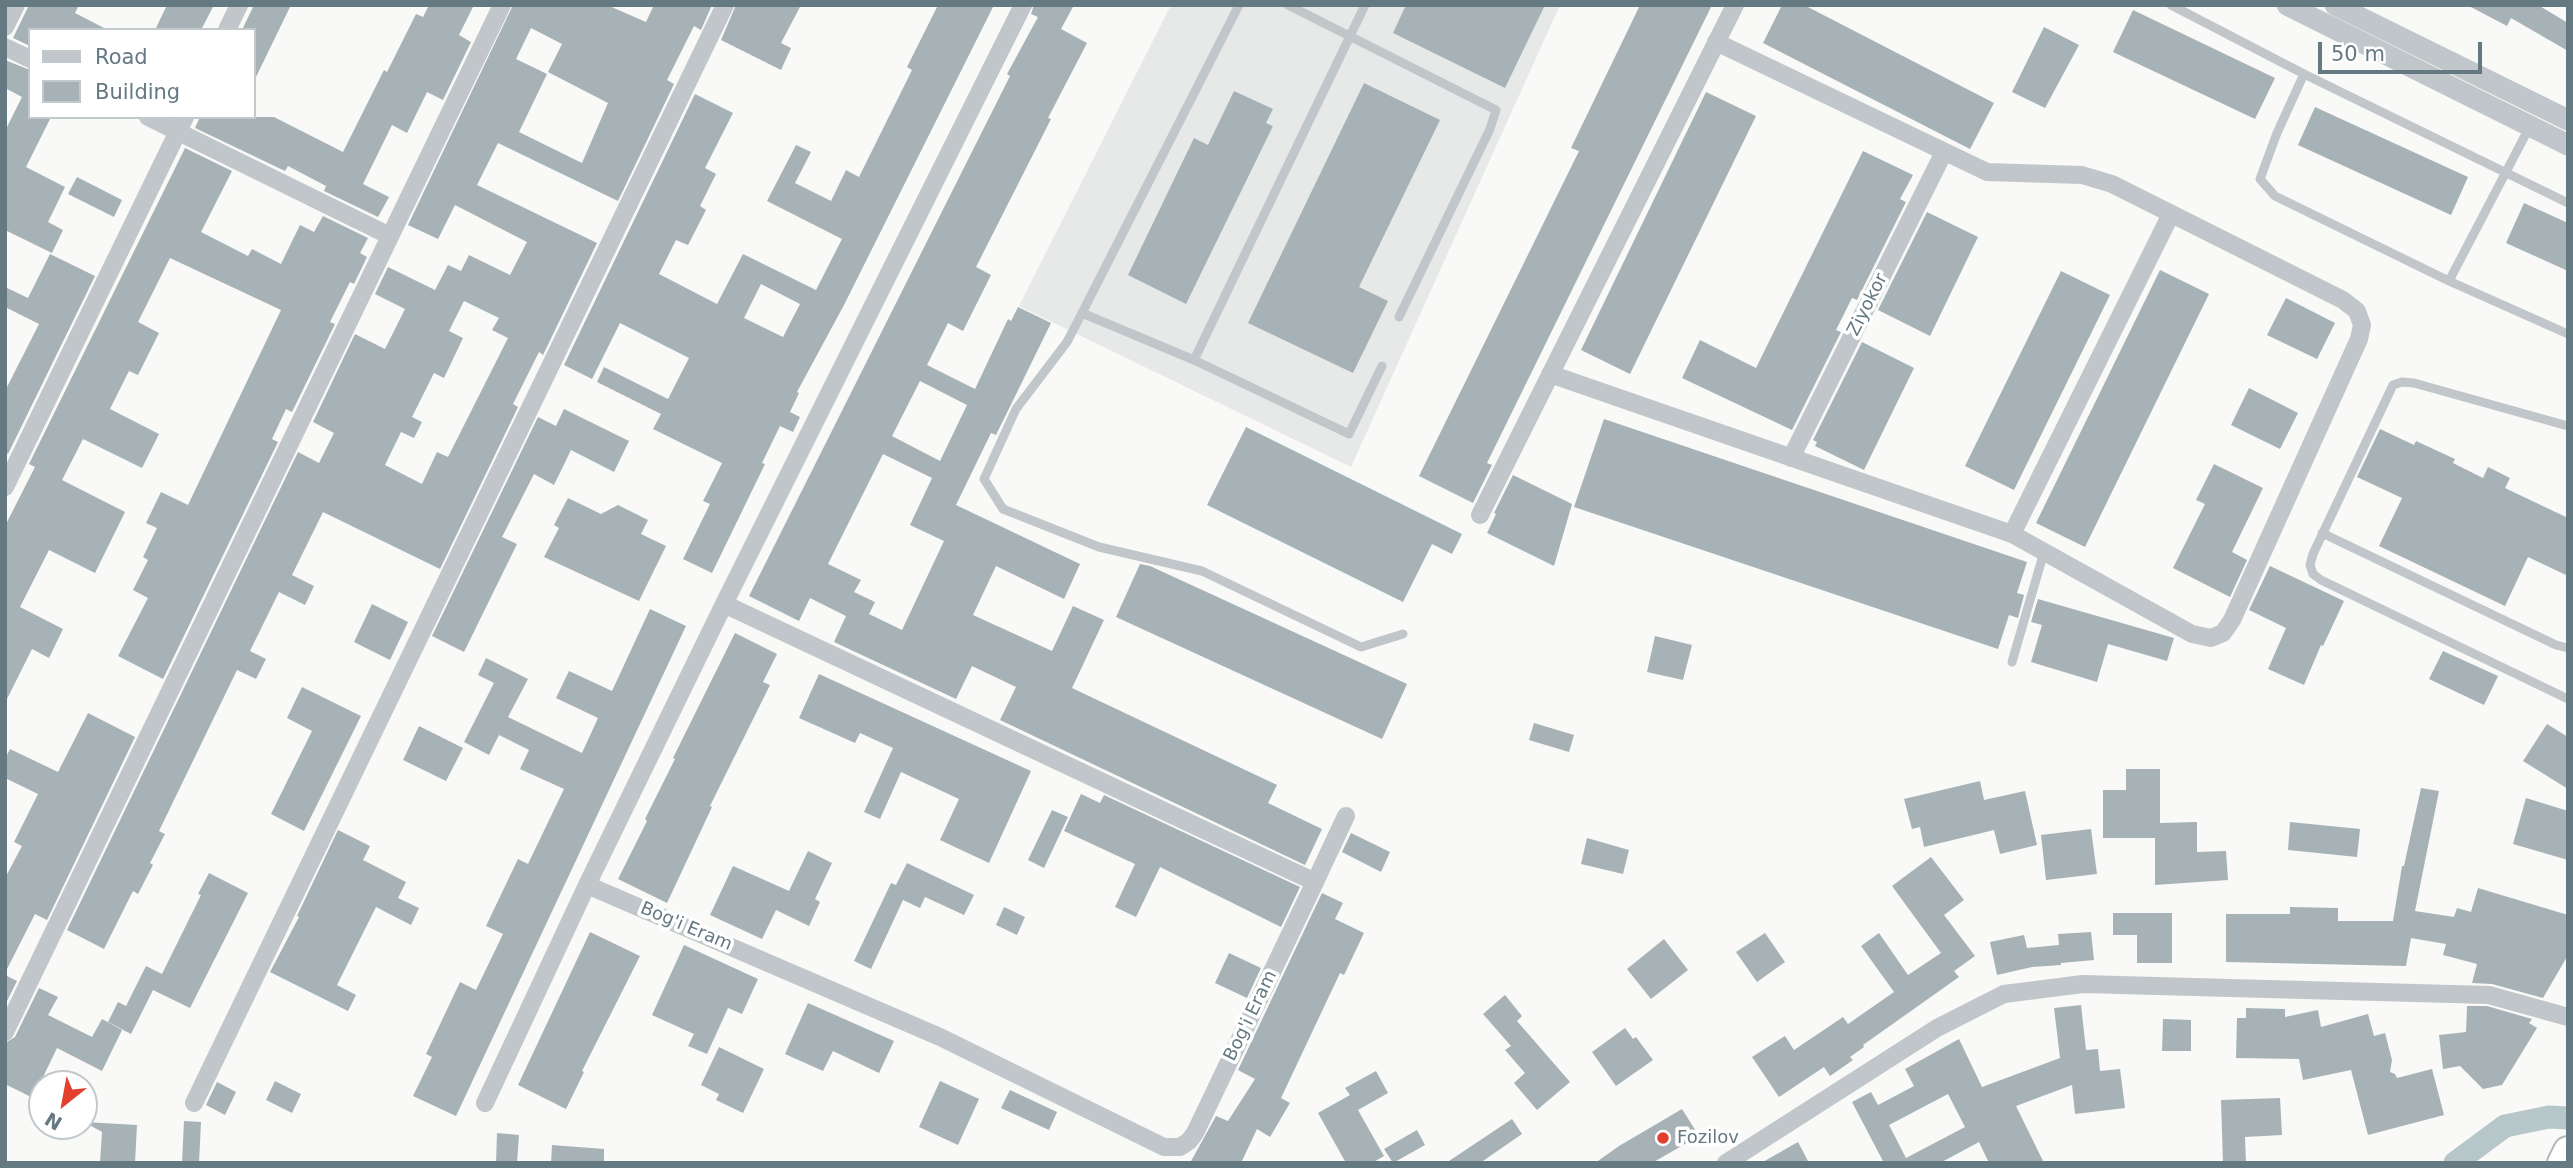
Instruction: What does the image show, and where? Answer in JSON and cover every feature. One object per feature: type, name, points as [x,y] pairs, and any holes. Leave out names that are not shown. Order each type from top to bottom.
[{"type":"highway","points":[[2562,1163],[2568,1151]]},
{"type":"street","points":[[5,27],[16,5]]},
{"type":"street","points":[[228,28],[239,5]]},
{"type":"street","points":[[5,1032],[502,5]]},
{"type":"street","points":[[194,1103],[725,5]]},
{"type":"street","points":[[485,1103],[587,885],[724,604],[1023,5]]},
{"type":"street","points":[[1480,515],[1735,5]]},
{"type":"street","points":[[2287,5],[2568,145]]},
{"type":"street","points":[[2335,5],[2568,120]]},
{"type":"street","points":[[1550,374],[2012,534],[2192,634],[2211,638],[2223,633],[2232,620],[2360,339],[2362,325],[2357,312],[2343,300],[2098,178],[2082,175],[1987,172],[1716,41]]},
{"type":"street","points":[[5,47],[28,59]]},
{"type":"street","points":[[156,119],[181,125],[390,236]]},
{"type":"street","points":[[5,487],[181,125]]},
{"type":"street","name":"Ziyokor","points":[[1791,458],[1944,152]]},
{"type":"street","points":[[2012,534],[2171,214]]},
{"type":"street","points":[[724,604],[1315,882]]},
{"type":"street","name":"Bog'i Eram","points":[[587,885],[940,1037],[1164,1147],[1180,1147],[1189,1142],[1195,1133],[1346,816]]},
{"type":"street","points":[[1726,1163],[1937,1028],[2004,994],[2083,984],[2490,995],[2568,1017]]},
{"type":"lane","points":[[1240,5],[1067,342],[1016,409],[984,479],[1003,509],[1099,547],[1202,571],[1361,646],[1404,634]]},
{"type":"lane","points":[[1289,5],[1349,38],[1496,110],[1490,129],[1399,317]]},
{"type":"lane","points":[[1194,360],[1365,5]]},
{"type":"lane","points":[[2171,5],[2304,74],[2568,203]]},
{"type":"lane","points":[[2304,74],[2260,179],[2275,196],[2449,281],[2568,334]]},
{"type":"lane","points":[[2449,281],[2530,126]]},
{"type":"lane","points":[[1082,313],[1194,360],[1349,434],[1382,366]]},
{"type":"lane","points":[[2568,426],[2414,383],[2402,382],[2393,385],[2322,533],[2310,565],[2313,574],[2321,580],[2568,699]]},
{"type":"lane","points":[[2322,533],[2556,645],[2568,648]]},
{"type":"lane","points":[[2012,662],[2044,552]]},
{"type":"shaded area","points":[[1171,5],[1560,5],[1351,467],[1019,306]]},
{"type":"building","points":[[29,5],[79,5],[75,13],[104,28],[28,28],[28,45],[13,38]]},
{"type":"building","points":[[167,5],[214,5],[202,28],[156,28]]},
{"type":"building","points":[[254,5],[291,5],[256,77],[256,28],[243,28]]},
{"type":"building","points":[[429,5],[474,5],[459,35],[471,42],[443,100],[427,92],[407,133],[392,125],[363,184],[389,197],[378,217],[324,191],[326,186],[288,166],[285,171],[195,128],[199,119],[274,117],[343,152],[384,70],[387,72],[416,14],[423,17]]},
{"type":"building","points":[[513,5],[607,5],[646,22],[654,5],[712,5],[701,30],[694,26],[667,80],[674,84],[618,201],[498,143],[477,185],[597,243],[543,355],[539,352],[513,404],[518,407],[440,569],[323,512],[292,575],[314,586],[305,605],[279,592],[250,651],[266,659],[256,679],[237,670],[159,831],[165,834],[150,863],[153,865],[138,894],[133,891],[104,949],[67,930],[298,452],[319,463],[334,433],[313,422],[355,334],[385,349],[405,309],[375,294],[388,267],[435,290],[448,265],[461,271],[469,255],[510,275],[527,242],[455,205],[438,239],[408,225]],"holes":[[[531,28],[562,44],[548,72],[608,103],[582,163],[519,132],[547,74],[516,59]],[[464,301],[499,318],[492,330],[508,338],[448,457],[437,452],[422,484],[385,465],[401,432],[414,438],[422,422],[412,417],[434,373],[444,378],[463,338],[449,331]]]},
{"type":"building","points":[[736,5],[801,5],[781,43],[791,48],[781,70],[721,40]]},
{"type":"building","points":[[938,5],[994,5],[844,305],[797,392],[799,393],[790,412],[800,417],[793,432],[780,426],[762,463],[765,464],[712,573],[683,559],[710,504],[703,501],[722,463],[653,429],[661,414],[597,382],[604,367],[668,399],[689,358],[620,323],[592,379],[564,365],[695,94],[733,113],[705,168],[716,174],[700,206],[706,210],[688,245],[676,240],[659,274],[717,304],[743,254],[816,290],[842,239],[767,201],[796,145],[811,152],[795,183],[831,201],[846,170],[859,177],[912,70],[907,67]],"holes":[[[761,284],[800,304],[783,337],[744,318]]]},
{"type":"building","points":[[1034,5],[1074,5],[1061,29],[1087,43],[976,267],[991,275],[963,331],[948,323],[927,365],[975,389],[1008,319],[1011,321],[1018,307],[1051,323],[996,435],[991,433],[956,505],[1080,564],[1064,599],[996,566],[973,615],[1052,651],[1073,606],[1104,620],[1072,688],[1277,785],[1268,803],[1322,829],[1305,865],[1000,720],[1016,687],[972,666],[956,699],[834,642],[846,616],[810,598],[799,621],[749,596],[1010,76],[1007,74],[1038,17],[1031,14]],"holes":[[[920,381],[967,405],[940,461],[892,436]],[[883,454],[932,478],[910,525],[944,541],[902,630],[869,614],[875,602],[854,592],[861,580],[828,564]]]},
{"type":"building","points":[[1406,5],[1545,5],[1505,88],[1393,33]]},
{"type":"building","points":[[1640,5],[1712,5],[1487,463],[1492,465],[1473,503],[1419,476],[1579,151],[1571,148]]},
{"type":"building","points":[[1782,5],[1804,5],[1994,103],[1970,149],[1763,43]]},
{"type":"building","points":[[2467,5],[2538,5],[2568,23],[2568,51],[2511,18],[2507,26]]},
{"type":"building","points":[[2133,10],[2275,78],[2255,119],[2113,52]]},
{"type":"building","points":[[2044,27],[2079,45],[2045,108],[2012,92]]},
{"type":"building","points":[[5,60],[28,69],[28,119],[50,119],[26,167],[65,187],[48,222],[63,230],[52,253],[5,230],[5,131],[22,97],[5,88]]},
{"type":"building","points":[[1364,83],[1440,120],[1359,287],[1388,301],[1353,373],[1248,323]]},
{"type":"building","points":[[1234,91],[1273,109],[1266,123],[1273,126],[1186,304],[1128,275],[1194,138],[1208,145]]},
{"type":"building","points":[[1706,92],[1756,116],[1630,374],[1581,350]]},
{"type":"building","points":[[2315,107],[2468,177],[2451,215],[2298,145]]},
{"type":"building","points":[[185,148],[232,171],[201,232],[248,256],[252,249],[281,264],[300,225],[314,232],[323,216],[368,238],[360,253],[367,257],[354,284],[350,282],[330,322],[335,324],[292,412],[286,409],[272,439],[278,442],[163,679],[118,656],[148,598],[133,590],[148,560],[143,557],[157,528],[146,523],[161,492],[188,505],[281,310],[170,258],[138,322],[159,333],[138,375],[129,371],[110,409],[159,434],[142,468],[83,439],[62,480],[125,512],[95,573],[49,550],[20,607],[63,629],[49,658],[32,649],[5,703],[5,526],[35,467],[29,464]]},
{"type":"building","points":[[1863,151],[1913,175],[1900,199],[1906,202],[1857,300],[1852,298],[1836,330],[1841,332],[1792,430],[1682,378],[1700,340],[1756,368]]},
{"type":"building","points":[[77,177],[122,200],[114,217],[68,194]]},
{"type":"building","points":[[2524,203],[2568,223],[2568,271],[2506,243]]},
{"type":"building","points":[[1927,212],[1978,237],[1930,336],[1878,310]]},
{"type":"building","points":[[50,254],[95,276],[8,454],[5,452],[5,391],[39,324],[5,307],[5,287],[28,298]]},
{"type":"building","points":[[2160,270],[2209,294],[2085,547],[2036,523]]},
{"type":"building","points":[[2061,271],[2110,295],[2014,490],[1965,466]]},
{"type":"building","points":[[2286,298],[2335,323],[2317,359],[2267,335]]},
{"type":"building","points":[[1862,342],[1914,368],[1864,470],[1815,446],[1817,442],[1813,440]]},
{"type":"building","points":[[2249,388],[2298,413],[2280,449],[2231,425]]},
{"type":"building","points":[[564,409],[629,441],[614,472],[571,450],[554,485],[534,474],[502,537],[517,544],[464,652],[432,636],[538,417],[556,426]]},
{"type":"building","points":[[1604,419],[2027,562],[2017,593],[2024,595],[2018,618],[2009,615],[1998,649],[1574,507]]},
{"type":"building","points":[[1246,427],[1462,534],[1452,554],[1432,544],[1403,602],[1207,505]]},
{"type":"building","points":[[2380,429],[2414,445],[2416,441],[2455,459],[2453,463],[2483,478],[2488,467],[2510,478],[2505,488],[2568,518],[2568,576],[2528,557],[2505,606],[2379,546],[2402,498],[2357,477]]},
{"type":"building","points":[[2214,464],[2263,488],[2232,552],[2247,560],[2230,597],[2173,568],[2205,504],[2196,500]]},
{"type":"building","points":[[1513,475],[1572,504],[1554,566],[1487,533]]},
{"type":"building","points":[[568,498],[601,514],[618,505],[648,520],[641,534],[666,546],[639,601],[544,557],[559,528],[554,525]]},
{"type":"building","points":[[1140,564],[1150,566],[1407,684],[1382,739],[1116,617]]},
{"type":"building","points":[[2270,566],[2344,601],[2304,685],[2268,669],[2286,628],[2249,610]]},
{"type":"building","points":[[2038,599],[2174,638],[2167,661],[2108,644],[2097,682],[2031,662],[2042,625],[2031,622]]},
{"type":"building","points":[[372,604],[408,622],[390,660],[354,642]]},
{"type":"building","points":[[650,609],[686,626],[456,1116],[413,1096],[432,1057],[426,1054],[460,982],[476,990],[503,934],[486,926],[518,859],[528,864],[564,789],[520,769],[529,750],[499,735],[489,755],[464,742],[494,683],[478,675],[486,658],[528,679],[508,717],[582,753],[598,718],[556,698],[569,671],[612,691]]},
{"type":"building","points":[[735,633],[777,654],[763,682],[770,685],[710,806],[712,807],[667,903],[618,879],[647,821],[645,819],[675,759],[673,758]]},
{"type":"building","points":[[1655,636],[1692,645],[1683,680],[1647,672]]},
{"type":"building","points":[[2443,651],[2498,676],[2484,705],[2429,679]]},
{"type":"building","points":[[819,674],[1031,771],[989,863],[940,840],[959,799],[901,772],[880,819],[864,812],[893,748],[860,733],[855,743],[799,718]]},
{"type":"building","points":[[302,687],[361,716],[304,831],[271,814],[312,731],[287,718]]},
{"type":"building","points":[[88,713],[135,737],[47,920],[35,914],[5,973],[5,878],[22,846],[14,842],[38,794],[5,778],[5,759],[10,749],[58,772]]},
{"type":"building","points":[[1534,723],[1574,735],[1569,752],[1529,740]]},
{"type":"building","points":[[2547,724],[2568,737],[2568,789],[2523,761]]},
{"type":"building","points":[[419,726],[463,748],[446,781],[403,760]]},
{"type":"building","points":[[2126,769],[2160,769],[2160,823],[2197,822],[2197,852],[2226,851],[2228,880],[2155,885],[2155,838],[2103,838],[2103,790],[2126,790]]},
{"type":"building","points":[[1980,781],[1984,800],[2025,791],[2037,845],[2000,854],[1994,830],[1924,847],[1920,827],[1912,829],[1904,799]]},
{"type":"building","points":[[2421,788],[2439,791],[2415,911],[2454,917],[2457,908],[2471,912],[2478,888],[2568,915],[2568,955],[2543,998],[2492,984],[2472,983],[2477,964],[2443,955],[2446,944],[2411,938],[2406,966],[2226,962],[2226,914],[2290,914],[2290,907],[2338,908],[2338,921],[2393,921],[2402,866]]},
{"type":"building","points":[[1081,794],[1100,803],[1104,795],[1300,887],[1281,927],[1160,867],[1136,917],[1115,907],[1135,864],[1064,831]]},
{"type":"building","points":[[2526,798],[2568,811],[2568,860],[2513,844]]},
{"type":"building","points":[[1052,810],[1068,817],[1044,868],[1028,860]]},
{"type":"building","points":[[2290,822],[2360,829],[2357,857],[2288,850]]},
{"type":"building","points":[[2091,829],[2097,874],[2046,880],[2041,835]]},
{"type":"building","points":[[338,830],[370,846],[363,860],[406,882],[398,898],[419,908],[411,925],[376,907],[337,985],[356,995],[348,1011],[270,972],[299,917],[297,916]]},
{"type":"building","points":[[1351,833],[1390,852],[1381,872],[1342,852]]},
{"type":"building","points":[[1587,838],[1629,850],[1623,874],[1581,864]]},
{"type":"building","points":[[808,851],[832,863],[815,899],[820,902],[809,926],[776,910],[762,939],[710,915],[733,866],[789,891]]},
{"type":"building","points":[[1931,857],[1964,900],[1944,915],[1975,956],[1954,971],[1959,977],[1863,1045],[1864,1047],[1850,1057],[1853,1060],[1830,1076],[1824,1067],[1779,1097],[1752,1057],[1785,1036],[1794,1050],[1843,1017],[1848,1024],[1894,992],[1861,946],[1879,933],[1908,975],[1941,953],[1892,886]]},
{"type":"building","points":[[907,863],[974,895],[964,915],[925,897],[920,908],[903,900],[871,969],[854,961],[891,883],[896,885]]},
{"type":"building","points":[[209,873],[248,893],[190,1008],[153,990],[131,1034],[108,1022],[118,1002],[126,1006],[146,966],[162,974]]},
{"type":"building","points":[[1322,893],[1343,903],[1335,919],[1364,933],[1344,975],[1340,973],[1281,1098],[1290,1103],[1270,1137],[1257,1129],[1241,1163],[1190,1163],[1216,1116],[1228,1121],[1255,1079],[1238,1070]]},
{"type":"building","points":[[1004,907],[1025,917],[1017,935],[996,925]]},
{"type":"building","points":[[2113,913],[2172,913],[2172,963],[2137,963],[2137,935],[2113,935]]},
{"type":"building","points":[[590,932],[640,956],[582,1071],[584,1072],[566,1109],[518,1085]]},
{"type":"building","points":[[2091,932],[2094,960],[2032,967],[1997,975],[1990,942],[2024,935],[2027,948],[2059,945],[2058,934]]},
{"type":"building","points":[[1765,933],[1785,962],[1757,982],[1736,952]]},
{"type":"building","points":[[1664,939],[1688,970],[1651,999],[1627,969]]},
{"type":"building","points":[[684,945],[758,979],[742,1014],[728,1008],[707,1054],[688,1046],[694,1034],[652,1015]]},
{"type":"building","points":[[1229,953],[1261,968],[1247,998],[1215,983]]},
{"type":"building","points":[[5,975],[17,981],[5,1005]]},
{"type":"building","points":[[39,988],[58,997],[48,1015],[92,1037],[102,1019],[122,1030],[102,1071],[57,1048],[46,1070],[28,1070],[28,1096],[5,1084],[5,1043],[15,1037]]},
{"type":"building","points":[[1505,995],[1522,1016],[1517,1021],[1570,1082],[1537,1110],[1514,1083],[1525,1073],[1505,1050],[1511,1046],[1483,1014]]},
{"type":"building","points":[[808,1003],[894,1041],[879,1073],[833,1051],[823,1071],[785,1054]]},
{"type":"building","points":[[2081,1005],[2086,1050],[2098,1049],[2100,1071],[2120,1069],[2125,1108],[2075,1114],[2072,1085],[2016,1106],[2044,1163],[1989,1163],[1979,1142],[1940,1163],[1884,1163],[1852,1102],[1871,1092],[1878,1105],[1914,1086],[1905,1069],[1959,1039],[1982,1087],[2060,1058],[2054,1008]],"holes":[[[1948,1094],[1965,1127],[1906,1158],[1889,1125]]]},
{"type":"building","points":[[2467,1006],[2487,1006],[2532,1019],[2529,1023],[2537,1028],[2502,1085],[2483,1089],[2460,1066],[2443,1069],[2439,1035],[2466,1032]]},
{"type":"building","points":[[2246,1008],[2285,1009],[2285,1017],[2318,1010],[2321,1027],[2368,1014],[2374,1036],[2385,1033],[2392,1060],[2390,1072],[2397,1078],[2432,1069],[2444,1115],[2368,1135],[2351,1070],[2303,1080],[2299,1059],[2236,1058],[2237,1018],[2246,1018]]},
{"type":"building","points":[[2163,1019],[2191,1020],[2191,1051],[2162,1051]]},
{"type":"building","points":[[1625,1028],[1633,1039],[1636,1037],[1653,1060],[1616,1086],[1592,1052]]},
{"type":"building","points":[[719,1047],[764,1069],[743,1113],[716,1100],[719,1094],[701,1085]]},
{"type":"building","points":[[1376,1071],[1388,1093],[1358,1110],[1384,1156],[1372,1163],[1346,1163],[1318,1113],[1350,1095],[1345,1088]]},
{"type":"building","points":[[275,1081],[301,1094],[292,1113],[266,1100]]},
{"type":"building","points":[[940,1081],[979,1099],[958,1145],[919,1127]]},
{"type":"building","points":[[217,1082],[236,1092],[225,1115],[206,1105]]},
{"type":"building","points":[[1010,1090],[1057,1112],[1049,1130],[1001,1108]]},
{"type":"building","points":[[2280,1098],[2282,1135],[2245,1137],[2246,1163],[2223,1163],[2221,1100]]},
{"type":"building","name":"Fozilov","points":[[1682,1109],[1699,1136],[1652,1163],[1595,1163],[1619,1146]]},
{"type":"building","points":[[1512,1119],[1522,1134],[1480,1163],[1446,1163]]},
{"type":"building","points":[[184,1121],[201,1122],[199,1163],[182,1163]]},
{"type":"building","points":[[98,1123],[137,1125],[135,1163],[100,1163],[102,1132],[98,1130]]},
{"type":"building","points":[[1417,1130],[1425,1145],[1393,1163],[1384,1149]]},
{"type":"building","points":[[497,1133],[519,1135],[517,1163],[496,1163]]},
{"type":"building","points":[[1798,1142],[1809,1163],[1761,1163]]},
{"type":"building","points":[[552,1145],[604,1149],[604,1163],[551,1163]]},
{"type":"waterway","points":[[2455,1163],[2505,1126],[2549,1117],[2568,1118]]},
{"type":"place","name":"Fozilov","points":[[1663,1138]]}]
